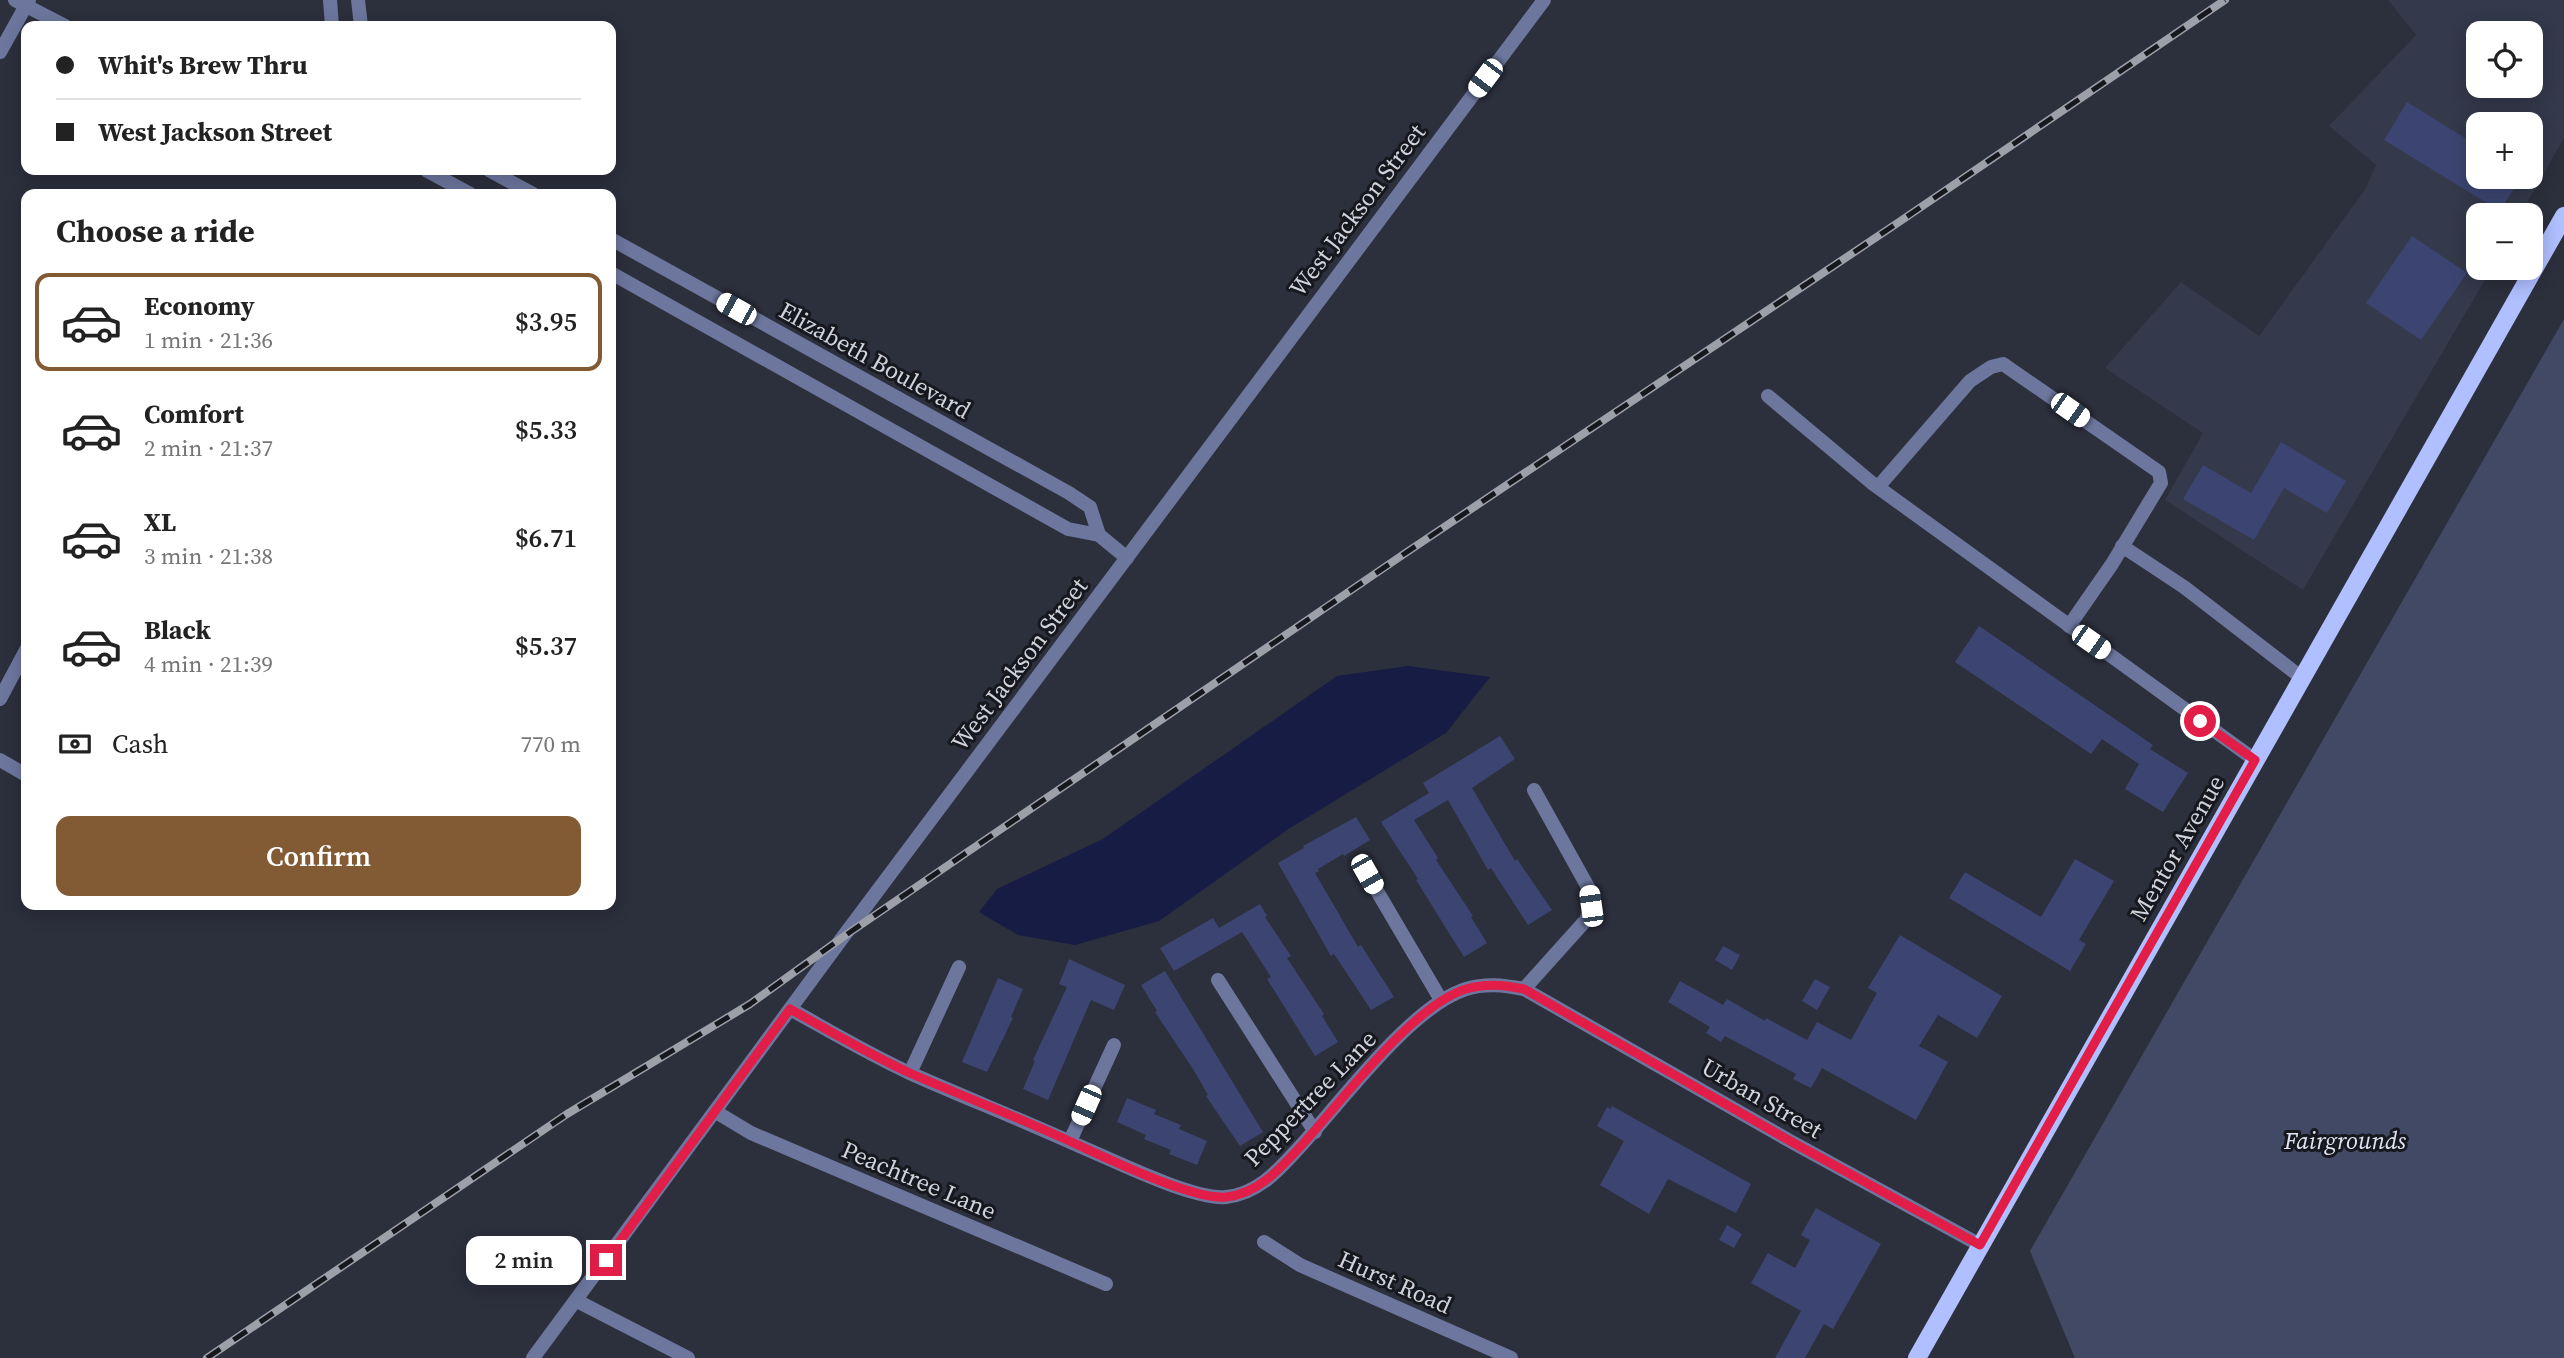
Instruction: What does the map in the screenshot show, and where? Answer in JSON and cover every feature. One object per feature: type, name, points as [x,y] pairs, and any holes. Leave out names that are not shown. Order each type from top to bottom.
[{"type":"main road","name":"Mentor Avenue","points":[[1917,1358],[2564,216]]},
{"type":"street","points":[[330,0],[332,21]]},
{"type":"street","points":[[358,0],[360,21]]},
{"type":"street","name":"West Jackson Street","points":[[533,1358],[578,1301],[663,1180],[790,1009],[1544,0]]},
{"type":"street","points":[[0,52],[23,2],[56,21]]},
{"type":"street","points":[[435,175],[461,189]]},
{"type":"street","points":[[498,175],[524,189]]},
{"type":"street","name":"Elizabeth Boulevard","points":[[616,242],[1069,493],[1090,508],[1100,535],[1127,558]]},
{"type":"street","name":"Elizabeth Boulevard","points":[[616,276],[1068,529],[1100,535]]},
{"type":"street","points":[[1878,487],[1970,381],[2003,364],[2159,472],[2161,483],[2069,626]]},
{"type":"street","points":[[1768,396],[1878,487],[2255,760]]},
{"type":"street","points":[[2122,546],[2184,587],[2302,678]]},
{"type":"street","points":[[0,699],[21,659]]},
{"type":"street","points":[[0,760],[21,772]]},
{"type":"street","points":[[1524,989],[1586,920],[1591,906],[1589,889],[1534,790]]},
{"type":"street","points":[[1367,874],[1441,1000]]},
{"type":"street","points":[[910,1073],[959,967]]},
{"type":"street","points":[[1218,980],[1315,1132]]},
{"type":"street","name":"Peppertree Lane","points":[[790,1009],[910,1073],[1185,1189],[1223,1198],[1245,1194],[1265,1181],[1315,1132],[1414,1022],[1441,1000],[1466,989],[1496,983],[1524,989]]},
{"type":"street","name":"Urban Street","points":[[1524,989],[1980,1245]]},
{"type":"street","points":[[1070,1141],[1114,1045]]},
{"type":"street","name":"Peachtree Lane","points":[[716,1112],[751,1133],[1107,1284]]},
{"type":"street","name":"Hurst Road","points":[[1264,1242],[1300,1265],[1511,1358]]},
{"type":"street","points":[[578,1301],[688,1358]]},
{"type":"shaded area","points":[[2388,0],[2564,0],[2564,138],[2543,175],[2543,112],[2466,112],[2466,189],[2535,189],[2527,203],[2466,203],[2466,280],[2485,280],[2303,590],[2165,500],[2203,433],[2105,368],[2181,282],[2259,336],[2366,188],[2376,165],[2329,126],[2416,35]]},
{"type":"green space","name":"Fairgrounds","points":[[2564,319],[2564,1358],[2075,1358],[2030,1251]]},
{"type":"water","points":[[1408,666],[1490,677],[1446,733],[1290,828],[1159,921],[1075,945],[1018,935],[979,912],[997,889],[1103,839],[1337,676]]},
{"type":"building","points":[[2407,102],[2466,139],[2466,189],[2514,189],[2505,203],[2487,203],[2384,140]]},
{"type":"building","points":[[2412,236],[2466,272],[2421,340],[2366,303]]},
{"type":"building","points":[[2281,442],[2346,481],[2327,513],[2284,488],[2254,540],[2183,499],[2203,465],[2251,493]]},
{"type":"building","points":[[1979,626],[2153,745],[2150,749],[2188,773],[2163,812],[2125,789],[2139,764],[2102,739],[2091,754],[1955,662]]},
{"type":"building","points":[[1500,736],[1515,759],[1472,788],[1515,861],[1517,859],[1552,910],[1528,925],[1491,868],[1488,870],[1448,800],[1414,820],[1487,943],[1464,957],[1381,822],[1429,793],[1423,783]]},
{"type":"building","points":[[1356,817],[1370,840],[1315,873],[1358,947],[1361,945],[1394,997],[1371,1010],[1334,954],[1331,956],[1278,863]]},
{"type":"building","points":[[2075,859],[2114,881],[2079,940],[2086,944],[2070,971],[1949,898],[1965,872],[2041,917]]},
{"type":"building","points":[[1260,904],[1267,916],[1265,917],[1291,956],[1287,958],[1324,1014],[1322,1016],[1338,1042],[1315,1056],[1267,979],[1271,977],[1242,932],[1174,971],[1160,948],[1213,918],[1219,928]]},
{"type":"building","points":[[1900,935],[2002,996],[1977,1038],[1938,1015],[1919,1046],[1948,1062],[1916,1120],[1822,1068],[1811,1088],[1793,1079],[1796,1074],[1725,1036],[1721,1042],[1706,1033],[1710,1027],[1668,1002],[1680,981],[1723,1005],[1727,999],[1765,1021],[1766,1018],[1807,1040],[1817,1022],[1851,1040],[1877,993],[1868,988]]},
{"type":"building","points":[[1723,946],[1740,955],[1732,970],[1715,960]]},
{"type":"building","points":[[1069,959],[1125,985],[1114,1010],[1091,1000],[1048,1100],[1023,1089],[1035,1061],[1033,1060],[1067,987],[1059,984]]},
{"type":"building","points":[[1165,971],[1263,1132],[1240,1146],[1206,1096],[1208,1095],[1193,1069],[1155,1012],[1157,1011],[1141,985]]},
{"type":"building","points":[[998,978],[1023,989],[1011,1017],[1013,1018],[987,1072],[962,1062]]},
{"type":"building","points":[[1815,979],[1830,987],[1817,1010],[1802,1001]]},
{"type":"building","points":[[1127,1098],[1156,1110],[1154,1114],[1181,1125],[1179,1129],[1207,1141],[1197,1165],[1169,1154],[1171,1150],[1144,1139],[1146,1135],[1117,1122]]},
{"type":"building","points":[[1612,1106],[1751,1184],[1736,1213],[1668,1179],[1649,1214],[1600,1185],[1624,1141],[1597,1126],[1607,1107],[1611,1109]]},
{"type":"building","points":[[1816,1208],[1881,1244],[1833,1329],[1824,1324],[1805,1358],[1775,1358],[1801,1311],[1751,1283],[1768,1253],[1795,1268],[1810,1240],[1801,1235]]},
{"type":"building","points":[[1727,1225],[1742,1234],[1734,1248],[1719,1240]]},
{"type":"railway","points":[[207,1358],[567,1114],[750,1004],[843,937],[1404,554],[2225,0]]},
{"type":"route","points":[[606,1260],[790,1009],[910,1073],[1140,1172],[1185,1189],[1223,1198],[1245,1194],[1265,1181],[1315,1132],[1414,1022],[1441,1000],[1466,989],[1496,983],[1524,989],[1790,1141],[1980,1245],[2255,760],[2200,721]]}]
